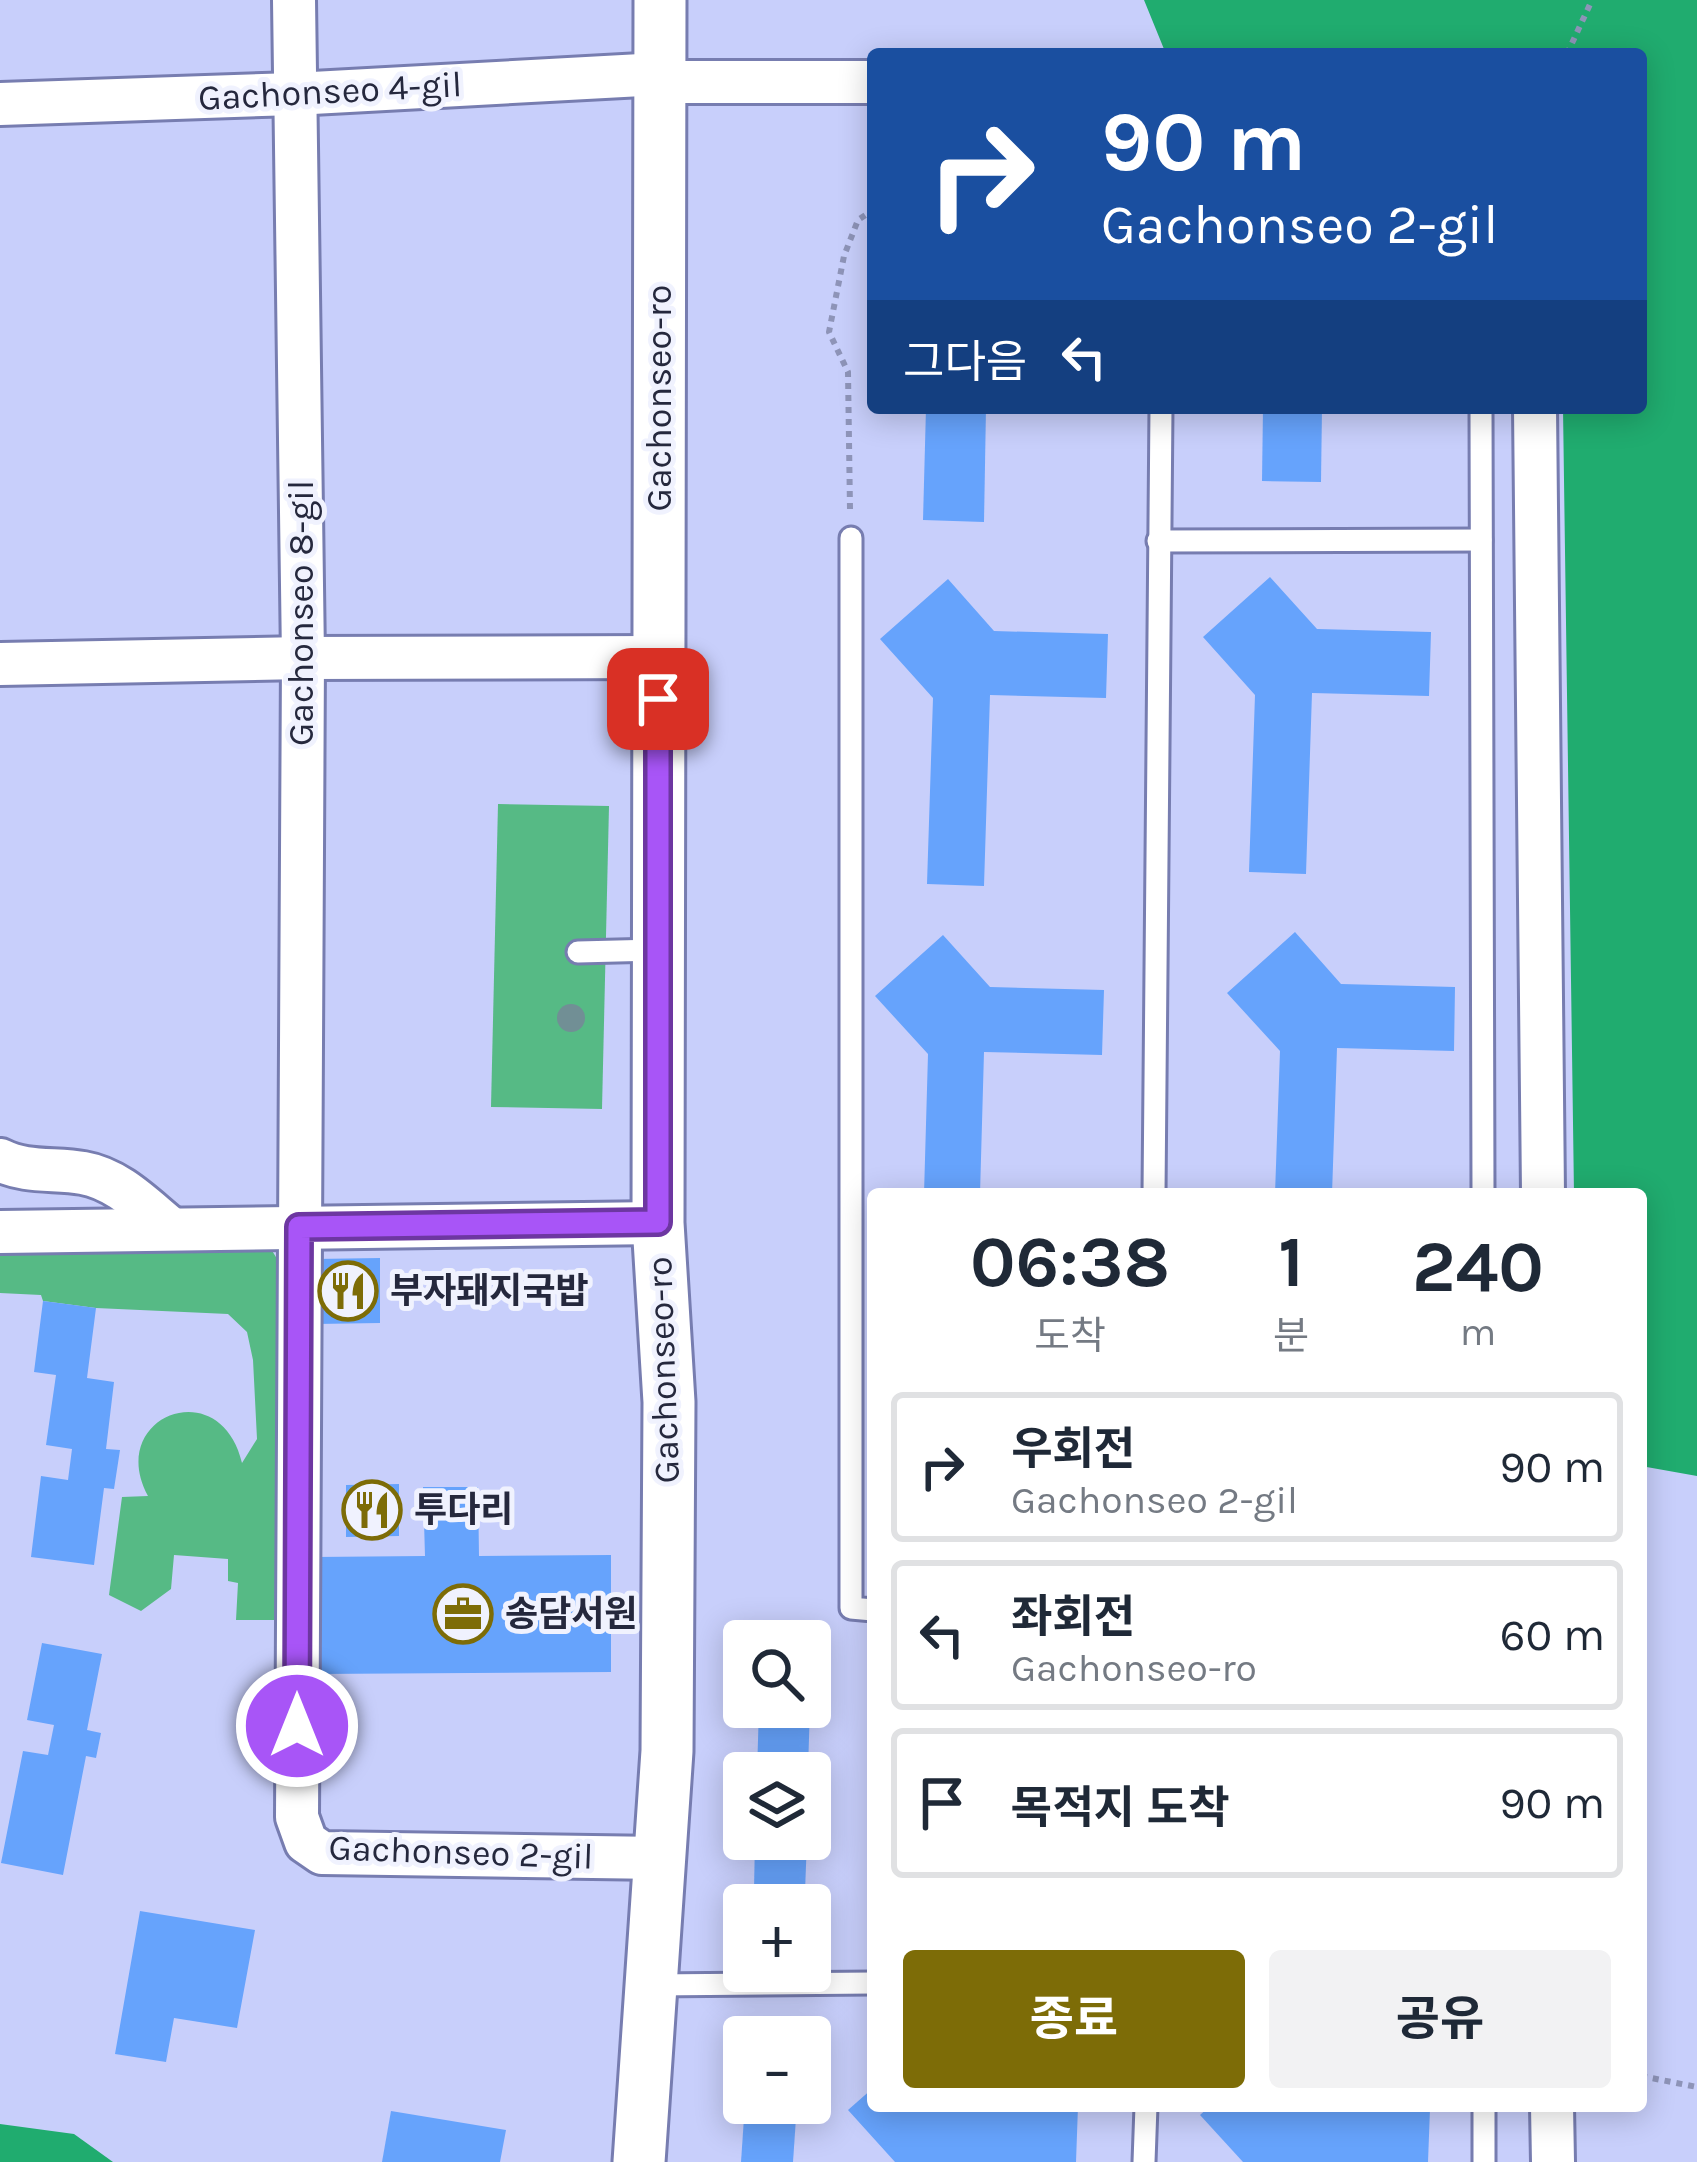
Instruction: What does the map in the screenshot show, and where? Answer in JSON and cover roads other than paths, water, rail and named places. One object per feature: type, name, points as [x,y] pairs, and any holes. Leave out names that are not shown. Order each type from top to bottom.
[{"type":"street","name":"Gachonseo 8-gil","points":[[294,0],[303,658],[299,1227]]},
{"type":"street","name":"Gachonseo-ro","points":[[638,2162],[667,1750],[669,1402],[658,1222],[660,0]]},
{"type":"street","name":"Gachonseo 4-gil","points":[[0,104],[660,78],[867,82]]},
{"type":"street","points":[[1535,414],[1543,1188]]},
{"type":"street","points":[[0,664],[658,657]]},
{"type":"street","points":[[0,1160],[13,1167],[101,1178],[170,1228]]},
{"type":"street","points":[[0,1232],[658,1222]]},
{"type":"street","name":"Gachonseo 2-gil","points":[[299,1227],[297,1817],[306,1842],[322,1852],[660,1858]]},
{"type":"street","points":[[1552,2112],[1552,2162]]},
{"type":"lane","points":[[1154,1188],[1161,414]]},
{"type":"lane","points":[[1481,414],[1483,1188]]},
{"type":"lane","points":[[851,538],[850,1608],[867,1609]]},
{"type":"lane","points":[[1158,541],[1481,539]]},
{"type":"lane","points":[[578,952],[658,950]]},
{"type":"lane","points":[[650,1985],[867,1983]]},
{"type":"lane","points":[[1144,2162],[1146,2112]]},
{"type":"lane","points":[[1484,2112],[1484,2162]]},
{"type":"place","name":"부자돼지국밥","points":[[348,1291]]},
{"type":"place","name":"투다리","points":[[372,1510]]},
{"type":"place","name":"송담서원","points":[[463,1614]]}]
